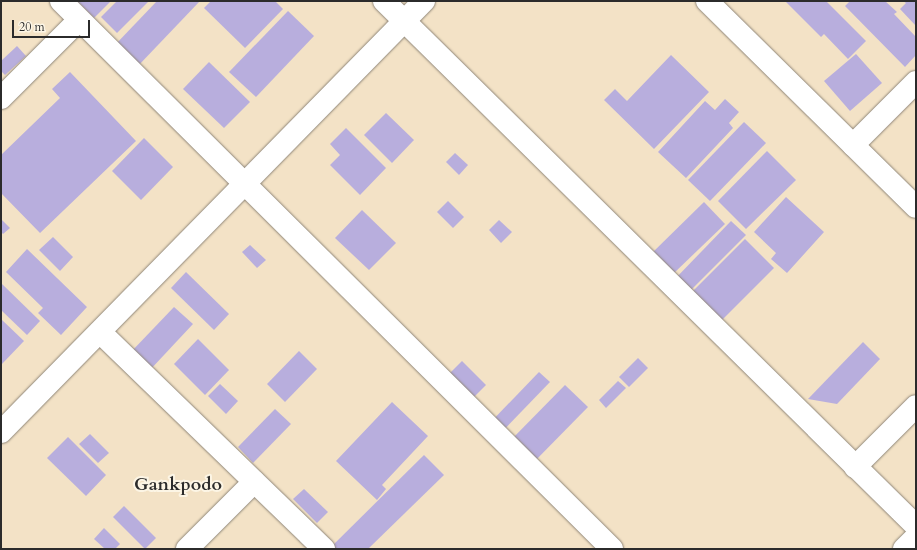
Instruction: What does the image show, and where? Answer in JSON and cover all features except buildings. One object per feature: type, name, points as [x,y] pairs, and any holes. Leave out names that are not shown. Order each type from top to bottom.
[{"type":"street","points":[[61,1],[612,549]]},
{"type":"street","points":[[384,1],[916,526]]},
{"type":"street","points":[[1,432],[424,1]]},
{"type":"street","points":[[719,5],[853,145],[916,207]]},
{"type":"street","points":[[1,98],[79,20]]},
{"type":"street","points":[[853,145],[916,82]]},
{"type":"street","points":[[100,332],[324,549]]},
{"type":"street","points":[[855,467],[916,406]]},
{"type":"street","points":[[187,549],[254,482]]},
{"type":"street","points":[[904,549],[916,537]]},
{"type":"district","name":"Gankpodo","points":[[178,485]]}]
